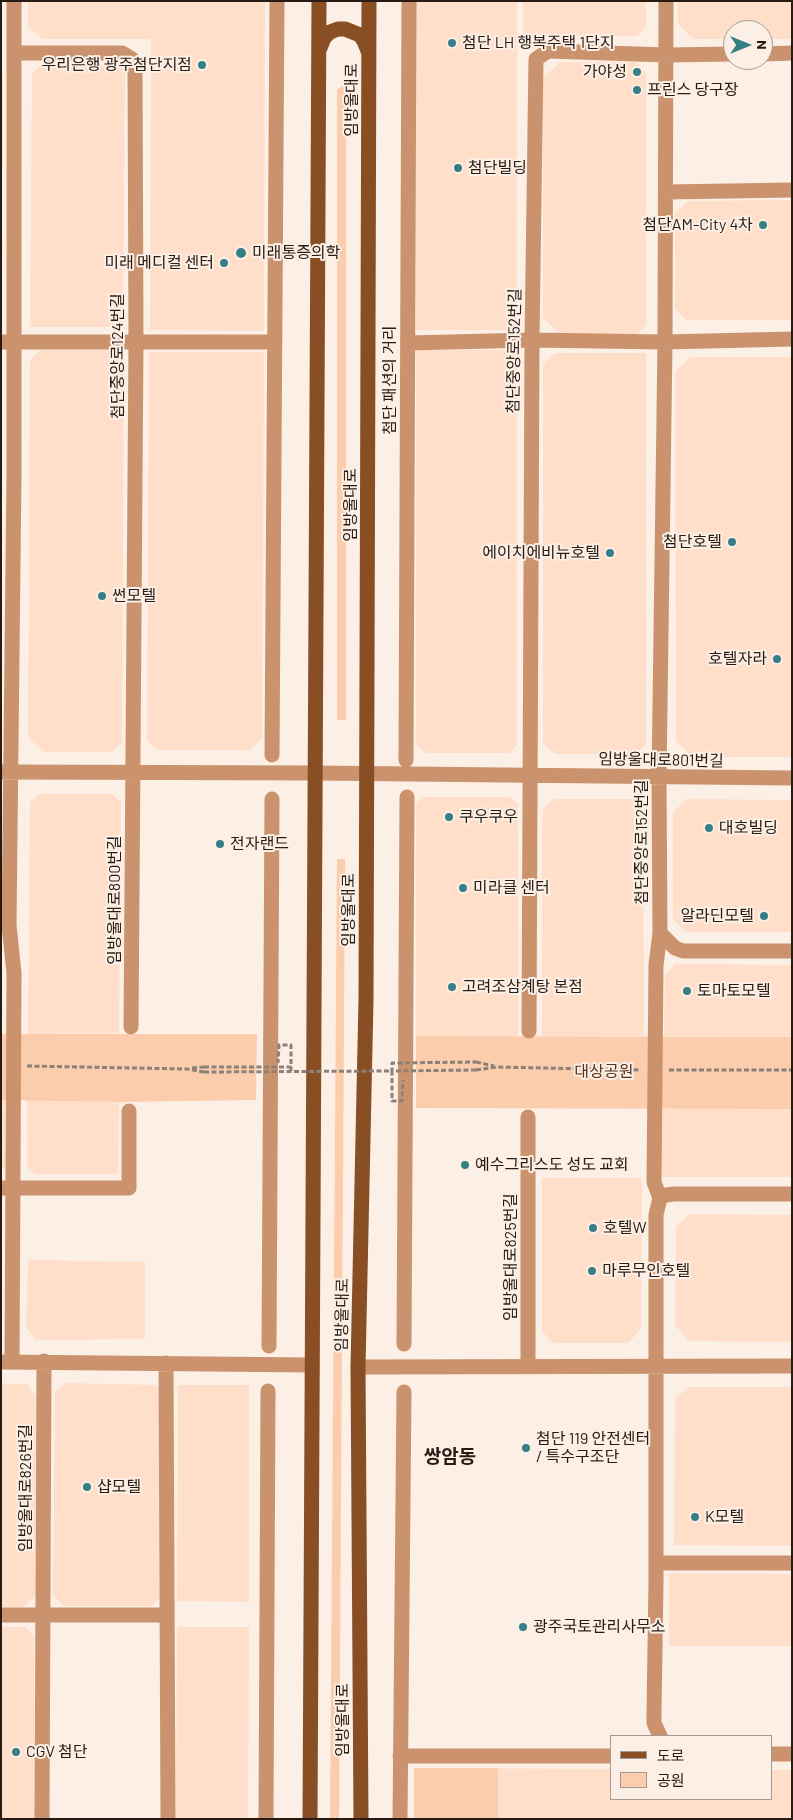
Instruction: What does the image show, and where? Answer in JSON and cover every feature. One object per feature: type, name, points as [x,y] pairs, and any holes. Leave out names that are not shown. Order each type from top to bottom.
[{"type":"main road","name":"임방울대로","points":[[310,1819],[319,1]]},
{"type":"main road","name":"임방울대로","points":[[361,1819],[358,1367],[366,1010],[368,774],[369,1]]},
{"type":"main road","points":[[318,58],[320,44],[324,38],[338,29],[345,29],[360,35],[364,41],[369,60]]},
{"type":"street","points":[[14,1],[8,342],[6,772],[9,925],[14,973],[14,1066],[7,1188],[7,1362],[312,1365]]},
{"type":"street","points":[[272,755],[277,1]]},
{"type":"street","name":"첨단 패션의 거리","points":[[406,760],[408,1]]},
{"type":"street","name":"첨단중앙로152번길","points":[[660,1198],[654,1182],[654,1070],[656,965],[660,933],[659,778],[666,192],[666,1]]},
{"type":"street","name":"첨단중앙로152번길","points":[[530,776],[532,340],[536,59],[548,51],[666,55],[723,54]]},
{"type":"street","name":"첨단중앙로124번길","points":[[14,53],[122,53],[132,59],[135,66],[136,342],[133,773]]},
{"type":"street","points":[[773,54],[792,53]]},
{"type":"street","points":[[666,192],[792,190]]},
{"type":"street","points":[[408,343],[532,340],[664,342],[792,339]]},
{"type":"street","points":[[8,342],[275,342]]},
{"type":"street","points":[[6,772],[368,774]]},
{"type":"street","name":"임방울대로800번길","points":[[131,1026],[133,773]]},
{"type":"street","name":"임방울대로801번길","points":[[368,774],[792,778]]},
{"type":"street","points":[[529,1031],[530,776]]},
{"type":"street","points":[[404,1344],[407,797]]},
{"type":"street","points":[[269,1346],[272,799]]},
{"type":"street","points":[[1,939],[9,925]]},
{"type":"street","points":[[660,933],[675,948],[683,951],[792,951]]},
{"type":"street","points":[[7,1188],[129,1188],[129,1111]]},
{"type":"street","name":"임방울대로825번길","points":[[528,1117],[528,1366]]},
{"type":"street","points":[[660,1735],[654,1723],[656,1215],[660,1198],[674,1194],[792,1194]]},
{"type":"street","name":"임방울대로826번길","points":[[42,1819],[44,1362]]},
{"type":"street","points":[[166,1363],[168,1819]]},
{"type":"street","points":[[358,1367],[792,1366]]},
{"type":"street","points":[[266,1819],[268,1391]]},
{"type":"street","points":[[400,1819],[404,1392]]},
{"type":"street","points":[[656,1563],[792,1564]]},
{"type":"street","points":[[1,1615],[167,1614]]},
{"type":"street","points":[[773,1754],[792,1754]]},
{"type":"street","points":[[400,1756],[610,1756]]},
{"type":"path","points":[[278,1063],[278,1045],[291,1045],[291,1069]]},
{"type":"path","points":[[403,1080],[402,1101],[392,1101],[392,1063],[476,1062],[497,1067]]},
{"type":"path","points":[[14,1066],[187,1069],[204,1067],[392,1071],[476,1070],[497,1067],[792,1070]]},
{"type":"path","points":[[187,1069],[204,1072],[291,1069]]},
{"type":"shaded area","points":[[28,1],[265,1],[264,331],[150,330],[151,39],[42,39],[28,26]]},
{"type":"shaded area","points":[[416,1],[517,1],[517,330],[416,330]]},
{"type":"shaded area","points":[[523,1],[646,1],[646,27],[637,36],[523,36]]},
{"type":"shaded area","points":[[678,1],[792,1],[792,39],[773,39],[773,20],[723,20],[723,39],[693,39],[678,24]]},
{"type":"shaded area","points":[[560,62],[636,62],[646,73],[646,325],[637,334],[560,334],[543,318],[543,78]]},
{"type":"shaded area","points":[[40,65],[121,66],[125,70],[123,318],[115,327],[30,327],[32,74]]},
{"type":"shaded area","points":[[1,73],[3,73],[3,168],[1,168]]},
{"type":"shaded area","points":[[792,200],[792,320],[686,320],[675,309],[675,213],[688,201]]},
{"type":"shaded area","points":[[1,238],[3,238],[1,319]]},
{"type":"shaded area","points":[[41,350],[115,350],[124,359],[122,743],[112,752],[43,752],[28,737],[30,360]]},
{"type":"shaded area","points":[[416,350],[517,350],[517,745],[509,753],[425,753],[416,744]]},
{"type":"shaded area","points":[[149,352],[264,352],[262,738],[250,750],[157,750],[147,740]]},
{"type":"shaded area","points":[[555,353],[646,353],[646,744],[636,754],[555,754],[543,743],[543,365]]},
{"type":"shaded area","points":[[690,357],[792,357],[792,757],[692,757],[676,741],[675,372]]},
{"type":"shaded area","points":[[39,794],[112,794],[121,802],[119,1033],[28,1034],[30,802]]},
{"type":"shaded area","points":[[423,797],[511,797],[518,804],[518,1036],[416,1036],[416,804]]},
{"type":"shaded area","points":[[553,799],[636,799],[643,807],[644,1036],[542,1036],[542,810]]},
{"type":"shaded area","points":[[686,799],[792,800],[792,932],[686,932],[673,919],[673,813]]},
{"type":"shaded area","points":[[675,964],[792,965],[792,1037],[664,1036],[665,975]]},
{"type":"shaded area","points":[[1,1100],[5,1100],[5,1167],[1,1171]]},
{"type":"shaded area","points":[[27,1100],[119,1102],[118,1174],[35,1174],[27,1167]]},
{"type":"shaded area","points":[[658,1109],[792,1109],[792,1177],[658,1177]]},
{"type":"shaded area","points":[[542,1178],[642,1178],[641,1329],[628,1343],[553,1343],[542,1331]]},
{"type":"shaded area","points":[[689,1214],[792,1215],[792,1342],[689,1341],[675,1325],[676,1227]]},
{"type":"shaded area","points":[[28,1260],[145,1262],[145,1339],[36,1340],[26,1328]]},
{"type":"shaded area","points":[[66,1383],[156,1385],[160,1389],[159,1599],[151,1606],[64,1606],[53,1595],[55,1391]]},
{"type":"shaded area","points":[[1,1384],[27,1384],[36,1396],[35,1597],[23,1607],[1,1607]]},
{"type":"shaded area","points":[[178,1385],[249,1385],[249,1602],[177,1601]]},
{"type":"shaded area","points":[[688,1387],[792,1387],[792,1546],[674,1545],[675,1399]]},
{"type":"shaded area","points":[[669,1573],[792,1574],[792,1646],[669,1646]]},
{"type":"shaded area","name":"CGV 첨단","points":[[1,1627],[25,1627],[34,1636],[35,1819],[1,1819]]},
{"type":"shaded area","points":[[177,1627],[249,1627],[248,1819],[176,1819]]},
{"type":"shaded area","points":[[414,1768],[610,1769],[610,1800],[773,1800],[773,1770],[792,1770],[792,1819],[414,1819]]},
{"type":"green space","points":[[342,86],[346,91],[346,720],[337,720],[337,90]]},
{"type":"green space","points":[[337,859],[345,859],[339,1819],[330,1819]]},
{"type":"green space","points":[[1,1034],[257,1034],[256,1100],[119,1102],[1,1100]]},
{"type":"green space","name":"대상공원","points":[[416,1036],[792,1037],[792,1109],[416,1108]]},
{"type":"green space","points":[[414,1768],[498,1768],[498,1819],[414,1819]]},
{"type":"place","name":"첨단 LH 행복주택 1단지","points":[[452,43]]},
{"type":"place","name":"우리은행 광주첨단지점","points":[[202,65]]},
{"type":"place","name":"가야성","points":[[637,72]]},
{"type":"place","name":"프린스 당구장","points":[[637,90]]},
{"type":"place","name":"첨단빌딩","points":[[458,168]]},
{"type":"place","name":"첨단AM-City 4차","points":[[763,225]]},
{"type":"place","name":"미래통증의학","points":[[241,253]]},
{"type":"place","name":"미래 메디컬 센터","points":[[224,263]]},
{"type":"place","name":"첨단호텔","points":[[732,542]]},
{"type":"place","name":"에이치에비뉴호텔","points":[[610,553]]},
{"type":"place","name":"썬모텔","points":[[102,596]]},
{"type":"place","name":"호텔자라","points":[[777,659]]},
{"type":"place","name":"쿠우쿠우","points":[[449,817]]},
{"type":"place","name":"대호빌딩","points":[[709,828]]},
{"type":"place","name":"전자랜드","points":[[220,844]]},
{"type":"place","name":"미라클 센터","points":[[463,888]]},
{"type":"place","name":"알라딘모텔","points":[[764,916]]},
{"type":"place","name":"고려조삼계탕 본점","points":[[452,987]]},
{"type":"place","name":"토마토모텔","points":[[687,991]]},
{"type":"place","name":"예수그리스도 성도 교회","points":[[465,1165]]},
{"type":"place","name":"호텔W","points":[[593,1228]]},
{"type":"place","name":"마루무인호텔","points":[[592,1271]]},
{"type":"place","name":"첨단 119 안전센터 / 특수구조단","points":[[526,1448]]},
{"type":"place","name":"샵모텔","points":[[87,1487]]},
{"type":"place","name":"K모텔","points":[[695,1517]]},
{"type":"place","name":"광주국토관리사무소","points":[[523,1627]]},
{"type":"place","name":"CGV 첨단","points":[[16,1752]]},
{"type":"district","name":"쌍암동","points":[[450,1457]]}]
